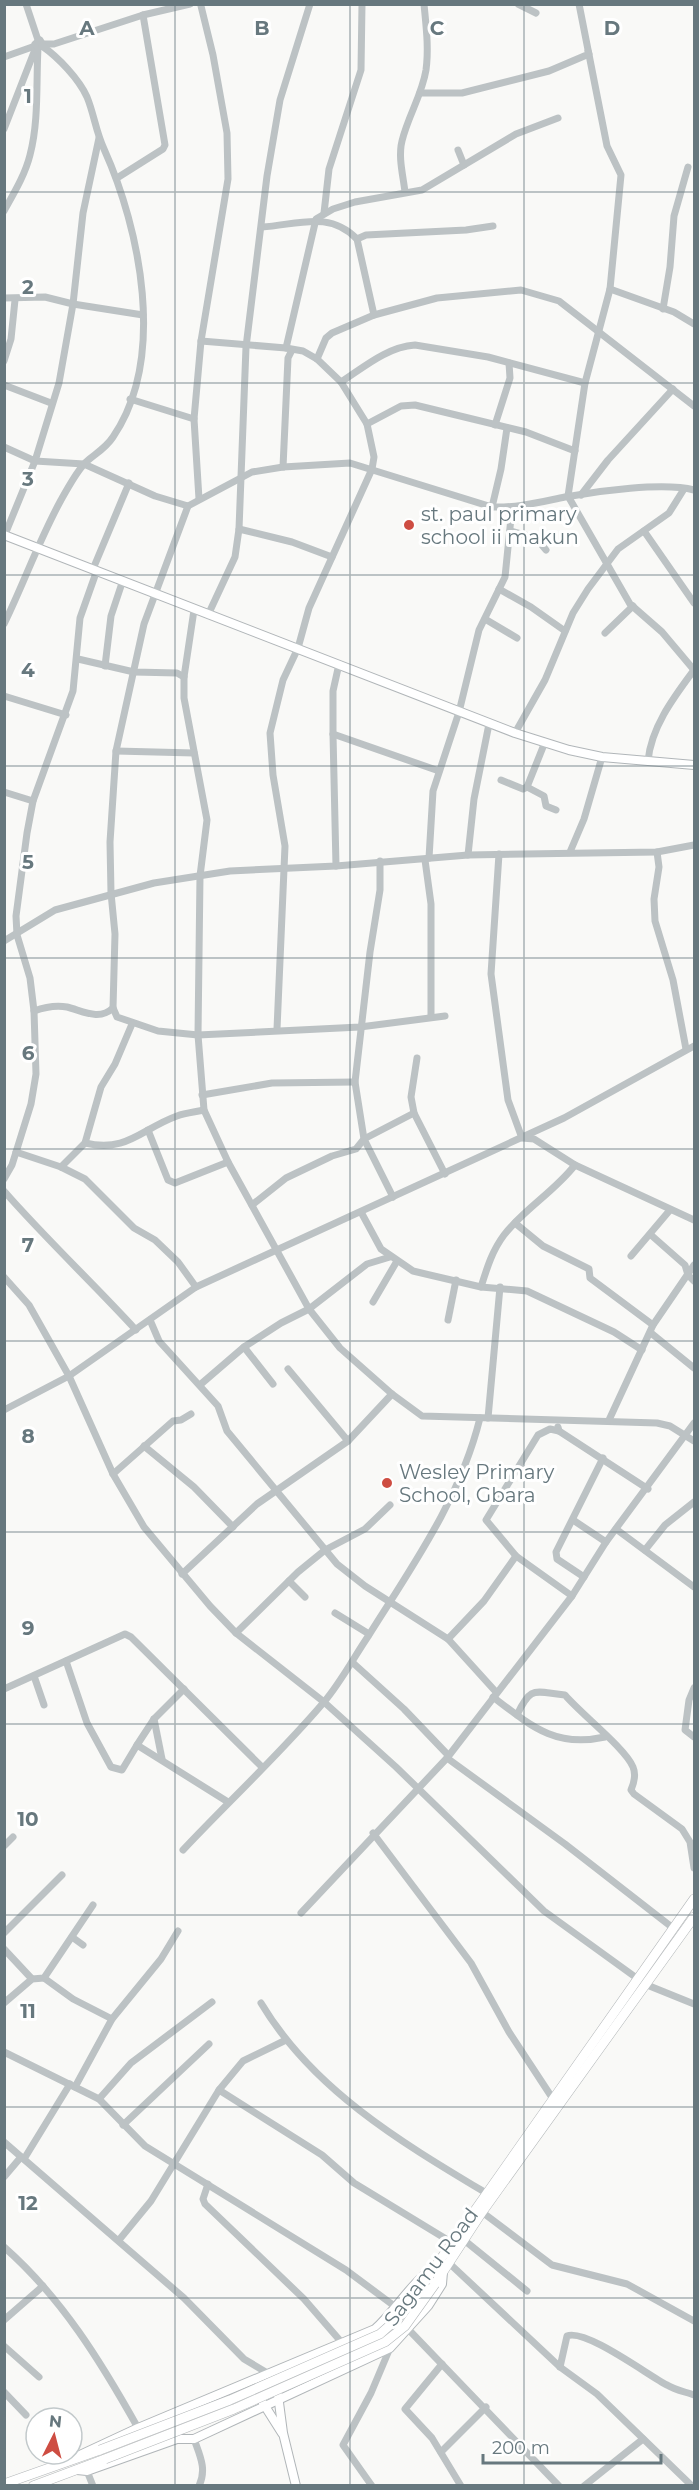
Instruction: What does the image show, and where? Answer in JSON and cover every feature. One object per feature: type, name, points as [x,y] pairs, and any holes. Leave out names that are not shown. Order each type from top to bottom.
[{"type":"highway","name":"Sagamu Road","points":[[439,2270],[449,2263],[642,1982],[694,1899]]},
{"type":"highway","name":"Sagamu Road","points":[[84,2456],[220,2404],[380,2334],[397,2319],[439,2270],[451,2242],[486,2193],[642,1982],[694,1917]]},
{"type":"highway","name":"Sagamu Road","points":[[33,2486],[82,2470],[234,2409],[385,2342],[405,2326],[430,2282]]},
{"type":"highway","name":"Sagamu Road","points":[[4,2484],[56,2466]]},
{"type":"main road","points":[[5,536],[515,733],[602,757],[694,765]]},
{"type":"main road","points":[[82,2470],[177,2439],[194,2439],[390,2348],[409,2330],[437,2291],[439,2270],[423,2275],[397,2308],[375,2329],[84,2453]]},
{"type":"main road","points":[[269,2374],[279,2399],[283,2433],[296,2486]]},
{"type":"main road","points":[[255,2380],[264,2406],[283,2433]]},
{"type":"street","points":[[4,211],[22,179],[35,129],[39,45],[26,4]]},
{"type":"street","points":[[4,57],[39,45],[54,44],[142,15],[190,4]]},
{"type":"street","points":[[208,615],[235,556],[246,347],[262,227],[280,100],[310,4]]},
{"type":"street","points":[[324,213],[329,169],[361,70],[362,4]]},
{"type":"street","points":[[405,192],[400,155],[402,141],[420,93],[427,46],[424,4]]},
{"type":"street","points":[[518,4],[536,13]]},
{"type":"street","points":[[579,4],[607,146],[621,174],[610,289],[585,383],[568,496],[606,566],[633,606],[662,632],[694,670],[657,726],[650,745],[648,761]]},
{"type":"street","points":[[199,499],[194,419],[201,341],[228,168],[227,133],[221,92],[201,5]]},
{"type":"street","points":[[117,178],[163,149],[165,145],[142,15]]},
{"type":"street","points":[[4,129],[39,45]]},
{"type":"street","points":[[4,624],[61,499],[84,464],[113,437],[130,399],[141,361],[143,315],[139,255],[117,178],[99,138],[82,89],[52,53],[39,45]]},
{"type":"street","points":[[420,93],[462,93],[549,71],[589,54]]},
{"type":"street","points":[[262,227],[288,225],[316,219],[324,213],[355,202],[422,190],[516,134],[558,118]]},
{"type":"street","points":[[5,536],[34,461],[59,383],[73,304],[83,213],[99,138]]},
{"type":"street","points":[[458,150],[464,165]]},
{"type":"street","points":[[663,309],[670,267],[674,216],[688,167]]},
{"type":"street","points":[[316,219],[343,228],[357,239],[374,315]]},
{"type":"street","points":[[283,466],[289,349],[316,219]]},
{"type":"street","points":[[357,239],[366,235],[466,230],[493,226]]},
{"type":"street","points":[[610,289],[663,309],[694,324]]},
{"type":"street","points":[[317,359],[326,338],[332,333],[374,315],[437,298],[521,290],[559,301],[694,406]]},
{"type":"street","points":[[4,298],[15,300],[35,296],[143,315]]},
{"type":"street","points":[[4,361],[11,339],[15,300]]},
{"type":"street","points":[[201,341],[303,351],[317,359],[341,382],[367,424],[374,457],[372,469],[309,608],[298,648],[283,680],[270,733],[273,775],[285,846],[282,869],[285,892],[278,1029]]},
{"type":"street","points":[[341,382],[384,354],[404,346],[432,347],[509,363],[585,383]]},
{"type":"street","points":[[495,425],[510,378],[509,363]]},
{"type":"street","points":[[4,385],[51,403]]},
{"type":"street","points":[[581,495],[608,460],[673,389]]},
{"type":"street","points":[[130,399],[194,419]]},
{"type":"street","points":[[367,424],[407,405],[507,428],[575,451]]},
{"type":"street","points":[[492,507],[507,428]]},
{"type":"street","points":[[4,447],[34,461],[84,464],[155,496],[188,506]]},
{"type":"street","points":[[445,1016],[360,1027],[278,1029],[198,1035],[158,1031],[117,1017],[113,1008],[115,934],[110,842],[116,751],[154,592],[188,506],[252,472],[283,466],[350,463],[492,507],[512,508],[568,496],[665,487],[694,490]]},
{"type":"street","points":[[4,1179],[16,1152],[31,1104],[36,1074],[34,1011],[30,978],[17,935],[16,916],[33,801],[66,715],[78,659],[80,618],[95,570],[129,483]]},
{"type":"street","points":[[515,733],[545,680],[573,613],[618,549],[669,513],[684,489]]},
{"type":"street","points":[[431,1017],[431,904],[427,859],[433,791],[459,712],[467,671],[484,619],[499,589],[508,562],[512,508]]},
{"type":"street","points":[[238,529],[299,544],[332,557]]},
{"type":"street","points":[[510,531],[536,538],[546,550]]},
{"type":"street","points":[[644,531],[694,603]]},
{"type":"street","points":[[105,666],[111,616],[123,580]]},
{"type":"street","points":[[499,589],[531,607],[565,631]]},
{"type":"street","points":[[605,633],[633,606]]},
{"type":"street","points":[[194,610],[184,677],[184,698],[207,820],[200,876],[198,1035],[204,1110],[228,1162],[309,1309],[340,1348],[392,1394],[422,1416],[557,1422],[609,1420],[657,1423],[687,1436],[694,1442]]},
{"type":"street","points":[[484,619],[517,638]]},
{"type":"street","points":[[78,659],[134,672],[177,673],[184,677]]},
{"type":"street","points":[[336,866],[333,691],[339,664]]},
{"type":"street","points":[[4,696],[66,715]]},
{"type":"street","points":[[468,855],[474,799],[489,724]]},
{"type":"street","points":[[333,734],[439,771]]},
{"type":"street","points":[[527,787],[545,742]]},
{"type":"street","points":[[116,751],[194,753]]},
{"type":"street","points":[[570,852],[584,819],[602,757]]},
{"type":"street","points":[[501,780],[521,789],[527,787],[544,796],[546,806],[556,810]]},
{"type":"street","points":[[4,792],[33,801]]},
{"type":"street","points":[[4,941],[17,935],[55,909],[111,893],[230,871],[336,866],[468,855],[657,852],[694,845]]},
{"type":"street","points":[[657,852],[659,867],[654,899],[655,921],[673,980],[686,1049]]},
{"type":"street","points":[[499,854],[491,974],[508,1100],[522,1138]]},
{"type":"street","points":[[380,861],[380,890],[360,1027],[355,1082],[364,1138],[393,1197]]},
{"type":"street","points":[[34,1011],[46,1006],[67,1007],[80,1013],[102,1015],[113,1008]]},
{"type":"street","points":[[61,1167],[85,1143],[101,1087],[115,1064],[132,1024]]},
{"type":"street","points":[[4,1410],[69,1376],[196,1287],[564,1118],[694,1046]]},
{"type":"street","points":[[417,1058],[411,1096],[414,1113],[445,1174]]},
{"type":"street","points":[[202,1095],[272,1083],[355,1082]]},
{"type":"street","points":[[85,1143],[115,1146],[128,1142],[177,1116],[204,1110]]},
{"type":"street","points":[[252,1205],[286,1178],[332,1156],[356,1149],[364,1138],[414,1113]]},
{"type":"street","points":[[148,1130],[168,1180],[175,1183],[228,1162]]},
{"type":"street","points":[[522,1138],[534,1139],[575,1165],[694,1220]]},
{"type":"street","points":[[16,1152],[61,1167],[85,1179],[134,1228],[155,1240],[178,1262],[196,1287]]},
{"type":"street","points":[[481,1287],[490,1257],[515,1223],[557,1186],[575,1165]]},
{"type":"street","points":[[4,1191],[43,1236],[91,1281],[136,1330]]},
{"type":"street","points":[[631,1256],[651,1235],[669,1210]]},
{"type":"street","points":[[361,1212],[381,1249],[413,1271],[481,1287],[528,1291],[614,1332],[642,1350]]},
{"type":"street","points":[[515,1223],[543,1246],[589,1269],[590,1278],[652,1329],[694,1368]]},
{"type":"street","points":[[651,1235],[685,1265],[688,1275],[694,1281]]},
{"type":"street","points":[[201,1384],[244,1347],[280,1323],[309,1309],[367,1264],[390,1257]]},
{"type":"street","points":[[373,1302],[397,1261]]},
{"type":"street","points":[[609,1420],[652,1329],[694,1265]]},
{"type":"street","points":[[4,1277],[29,1305],[69,1376],[113,1474],[144,1527],[182,1574],[236,1633],[324,1702],[544,1911],[642,1982],[694,2004]]},
{"type":"street","points":[[448,1320],[456,1281]]},
{"type":"street","points":[[183,1850],[324,1702],[418,1561],[450,1500],[484,1418],[500,1287]]},
{"type":"street","points":[[150,1320],[159,1341],[184,1370],[201,1384],[218,1406],[227,1431],[337,1564],[365,1586],[448,1640],[495,1694],[538,1731],[576,1741],[606,1737]]},
{"type":"street","points":[[244,1347],[273,1384]]},
{"type":"street","points":[[288,1369],[348,1441]]},
{"type":"street","points":[[182,1574],[276,1490],[348,1441],[392,1394]]},
{"type":"street","points":[[113,1474],[173,1421],[181,1420],[191,1414]]},
{"type":"street","points":[[557,1422],[559,1431]]},
{"type":"street","points":[[301,1912],[333,1881],[373,1833],[448,1756],[572,1596],[606,1542],[648,1489],[694,1423]]},
{"type":"street","points":[[572,1596],[516,1556],[486,1520],[538,1435],[550,1429],[559,1431],[648,1489]]},
{"type":"street","points":[[144,1446],[194,1487],[233,1527]]},
{"type":"street","points":[[584,1577],[556,1556],[603,1458]]},
{"type":"street","points":[[645,1550],[665,1525],[694,1502]]},
{"type":"street","points":[[236,1633],[289,1581],[325,1550],[365,1530],[390,1505]]},
{"type":"street","points":[[573,1520],[606,1542]]},
{"type":"street","points":[[616,1529],[694,1587]]},
{"type":"street","points":[[448,1640],[484,1601],[516,1556]]},
{"type":"street","points":[[289,1581],[305,1597]]},
{"type":"street","points":[[335,1613],[369,1634]]},
{"type":"street","points":[[4,1689],[125,1635],[132,1637],[219,1727],[262,1767]]},
{"type":"street","points":[[66,1662],[87,1723],[111,1767],[122,1770],[154,1719],[184,1689]]},
{"type":"street","points":[[352,1662],[448,1756],[593,1864],[674,1928]]},
{"type":"street","points":[[34,1676],[44,1705]]},
{"type":"street","points":[[694,1688],[689,1700],[685,1730],[694,1737]]},
{"type":"street","points":[[517,1715],[526,1696],[533,1691],[565,1695],[619,1748],[634,1768],[635,1779],[631,1790],[634,1794],[682,1829],[690,1842],[694,1868]]},
{"type":"street","points":[[154,1719],[162,1760]]},
{"type":"street","points":[[137,1744],[228,1803]]},
{"type":"street","points":[[373,1833],[471,1963],[509,2032],[554,2099]]},
{"type":"street","points":[[4,1846],[13,1837]]},
{"type":"street","points":[[4,1933],[62,1875]]},
{"type":"street","points":[[45,1978],[93,1905]]},
{"type":"street","points":[[4,2177],[22,2158],[72,2086],[112,2019],[161,1959],[178,1931]]},
{"type":"street","points":[[72,1937],[83,1945]]},
{"type":"street","points":[[4,1949],[32,1979]]},
{"type":"street","points":[[4,2003],[32,1979],[45,1978],[73,2000],[112,2019]]},
{"type":"street","points":[[99,2099],[131,2063],[212,2002]]},
{"type":"street","points":[[261,2003],[286,2040],[330,2088],[425,2156],[486,2193]]},
{"type":"street","points":[[119,2240],[151,2201],[219,2090],[243,2061],[286,2040]]},
{"type":"street","points":[[123,2125],[209,2044]]},
{"type":"street","points":[[4,2052],[99,2099],[145,2146],[346,2270],[397,2308]]},
{"type":"street","points":[[219,2090],[322,2155],[354,2183],[451,2242]]},
{"type":"street","points":[[4,2142],[184,2298],[244,2359],[269,2374]]},
{"type":"street","points":[[208,2184],[203,2199],[205,2204],[304,2299],[344,2344]]},
{"type":"street","points":[[482,2212],[552,2265],[627,2284],[694,2321]]},
{"type":"street","points":[[464,2240],[527,2291]]},
{"type":"street","points":[[4,2247],[43,2286],[78,2328],[138,2428]]},
{"type":"street","points":[[449,2263],[560,2367],[597,2394],[692,2486]]},
{"type":"street","points":[[4,2320],[43,2286]]},
{"type":"street","points":[[409,2330],[486,2407],[559,2486]]},
{"type":"street","points":[[560,2367],[567,2337],[579,2336],[634,2363],[669,2386],[694,2394]]},
{"type":"street","points":[[4,2346],[39,2378]]},
{"type":"street","points":[[372,2486],[343,2445],[371,2393],[390,2348]]},
{"type":"street","points":[[253,2364],[255,2380]]},
{"type":"street","points":[[442,2364],[405,2409],[441,2452],[461,2486]]},
{"type":"street","points":[[4,2392],[24,2412]]},
{"type":"street","points":[[441,2452],[486,2407]]},
{"type":"street","points":[[194,2439],[204,2469],[204,2478],[199,2486]]},
{"type":"street","points":[[584,2486],[643,2439]]},
{"type":"street","points":[[82,2470],[93,2486]]},
{"type":"place","name":"st. paul primary school ii makun","points":[[409,525]]},
{"type":"place","name":"Wesley Primary School, Gbara","points":[[387,1483]]}]
